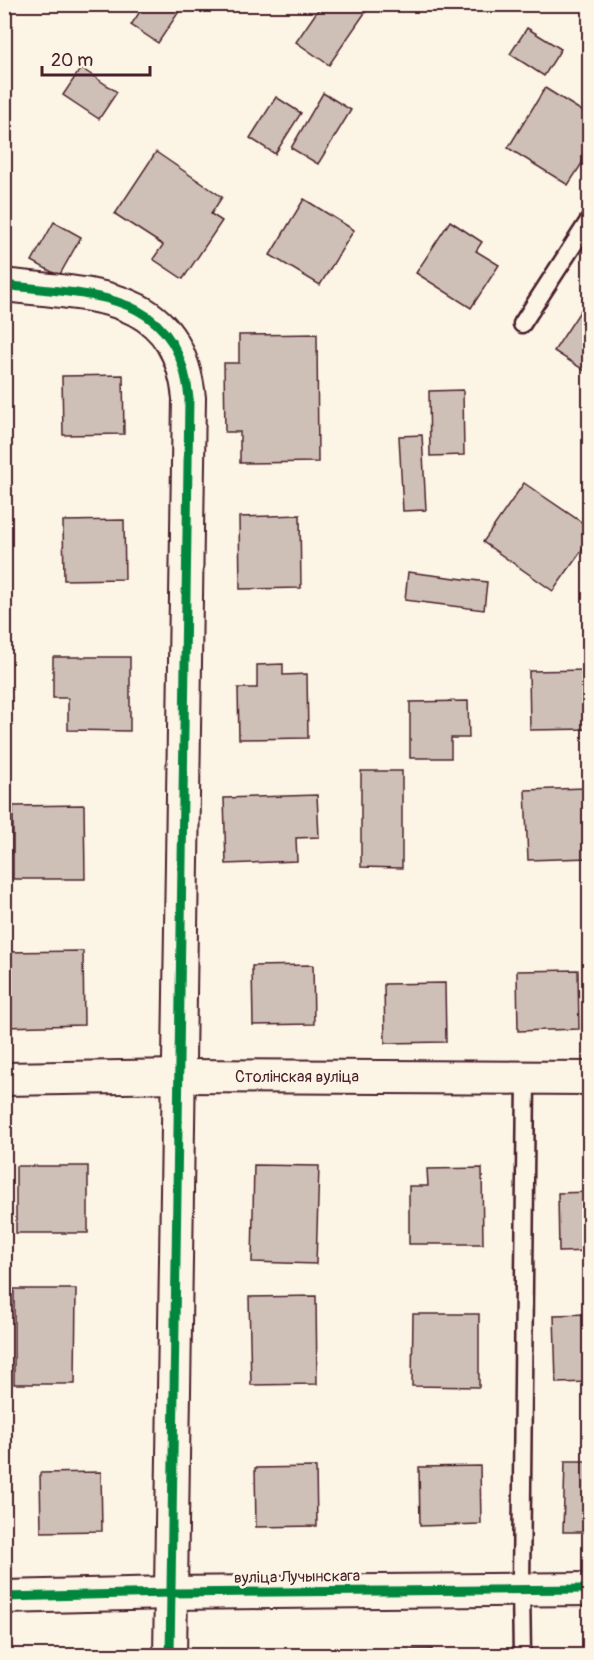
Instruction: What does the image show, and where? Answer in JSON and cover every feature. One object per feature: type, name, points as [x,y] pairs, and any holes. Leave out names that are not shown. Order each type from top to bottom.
[{"type":"street","points":[[4,285],[102,298],[123,303],[144,313],[172,340],[181,358],[187,379],[189,398],[180,1076],[170,1656]]},
{"type":"street","name":"Столінская вуліца","points":[[4,1080],[180,1076],[590,1078]]},
{"type":"street","name":"вуліца Лучынскага","points":[[4,1597],[520,1588],[590,1589]]},
{"type":"lane","points":[[522,324],[590,219]]},
{"type":"lane","points":[[522,1656],[520,1588],[526,1077]]},
{"type":"building","points":[[145,4],[184,4],[158,43],[131,25]]},
{"type":"building","points":[[322,4],[371,4],[329,65],[296,42]]},
{"type":"building","points":[[527,28],[561,49],[544,76],[510,54]]},
{"type":"building","points":[[81,68],[117,92],[99,119],[63,95]]},
{"type":"building","points":[[545,88],[590,116],[590,151],[568,185],[508,148]]},
{"type":"building","points":[[323,93],[351,110],[318,164],[291,148]]},
{"type":"building","points":[[276,97],[301,113],[275,154],[250,138]]},
{"type":"building","points":[[156,152],[222,197],[211,214],[222,221],[183,279],[153,259],[163,245],[115,214]]},
{"type":"building","points":[[304,199],[354,230],[320,285],[270,255]]},
{"type":"building","points":[[450,221],[482,242],[476,251],[499,265],[471,308],[416,273]]},
{"type":"building","points":[[54,222],[81,237],[59,276],[32,261]]},
{"type":"building","points":[[590,296],[590,374],[554,351]]},
{"type":"building","points":[[317,334],[318,462],[240,463],[240,432],[225,432],[224,363],[239,363],[239,335]]},
{"type":"building","points":[[123,375],[124,434],[63,435],[62,376]]},
{"type":"building","points":[[463,390],[464,455],[430,456],[429,391]]},
{"type":"building","points":[[422,435],[426,510],[403,511],[399,436]]},
{"type":"building","points":[[524,483],[590,528],[590,539],[553,591],[483,542]]},
{"type":"building","points":[[300,515],[301,588],[240,589],[239,517]]},
{"type":"building","points":[[124,520],[125,579],[64,580],[63,521]]},
{"type":"building","points":[[408,572],[487,582],[484,610],[405,600]]},
{"type":"building","points":[[53,657],[130,657],[130,731],[68,730],[68,698],[53,698]]},
{"type":"building","points":[[283,664],[283,675],[307,674],[308,738],[239,739],[238,688],[257,688],[257,665]]},
{"type":"building","points":[[590,670],[590,729],[530,730],[529,671]]},
{"type":"building","points":[[468,701],[469,738],[451,738],[451,758],[410,758],[410,702]]},
{"type":"building","points":[[361,771],[402,771],[402,868],[361,867]]},
{"type":"building","points":[[586,788],[589,858],[528,860],[525,790]]},
{"type":"building","points":[[317,795],[319,837],[296,838],[297,861],[226,864],[224,798]]},
{"type":"building","points":[[84,805],[85,879],[13,879],[13,806]]},
{"type":"building","points":[[83,951],[84,1025],[4,1027],[4,952]]},
{"type":"building","points":[[313,965],[314,1024],[253,1025],[252,966]]},
{"type":"building","points":[[578,970],[579,1029],[518,1031],[517,971]]},
{"type":"building","points":[[445,983],[446,1042],[385,1043],[384,984]]},
{"type":"building","points":[[254,1165],[319,1166],[316,1264],[252,1262]]},
{"type":"building","points":[[16,1166],[88,1166],[88,1233],[16,1233]]},
{"type":"building","points":[[482,1168],[483,1244],[409,1244],[409,1186],[428,1186],[427,1169]]},
{"type":"building","points":[[590,1192],[590,1251],[559,1252],[558,1193]]},
{"type":"building","points":[[14,1289],[76,1289],[75,1384],[14,1384]]},
{"type":"building","points":[[316,1296],[317,1384],[251,1385],[249,1297]]},
{"type":"building","points":[[413,1314],[479,1314],[479,1387],[412,1386]]},
{"type":"building","points":[[590,1314],[590,1382],[556,1383],[554,1315]]},
{"type":"building","points":[[565,1461],[590,1461],[590,1532],[563,1532]]},
{"type":"building","points":[[480,1466],[481,1524],[420,1526],[419,1467]]},
{"type":"building","points":[[316,1467],[317,1526],[256,1527],[255,1468]]},
{"type":"building","points":[[101,1472],[102,1531],[41,1532],[40,1473]]},
{"type":"building","points":[[432,1649],[432,1656],[403,1656],[403,1650]]},
{"type":"cycle path","points":[[4,285],[98,297],[125,304],[148,317],[167,335],[181,362],[189,398],[170,1656]]},
{"type":"cycle path","points":[[4,1597],[590,1589]]}]
